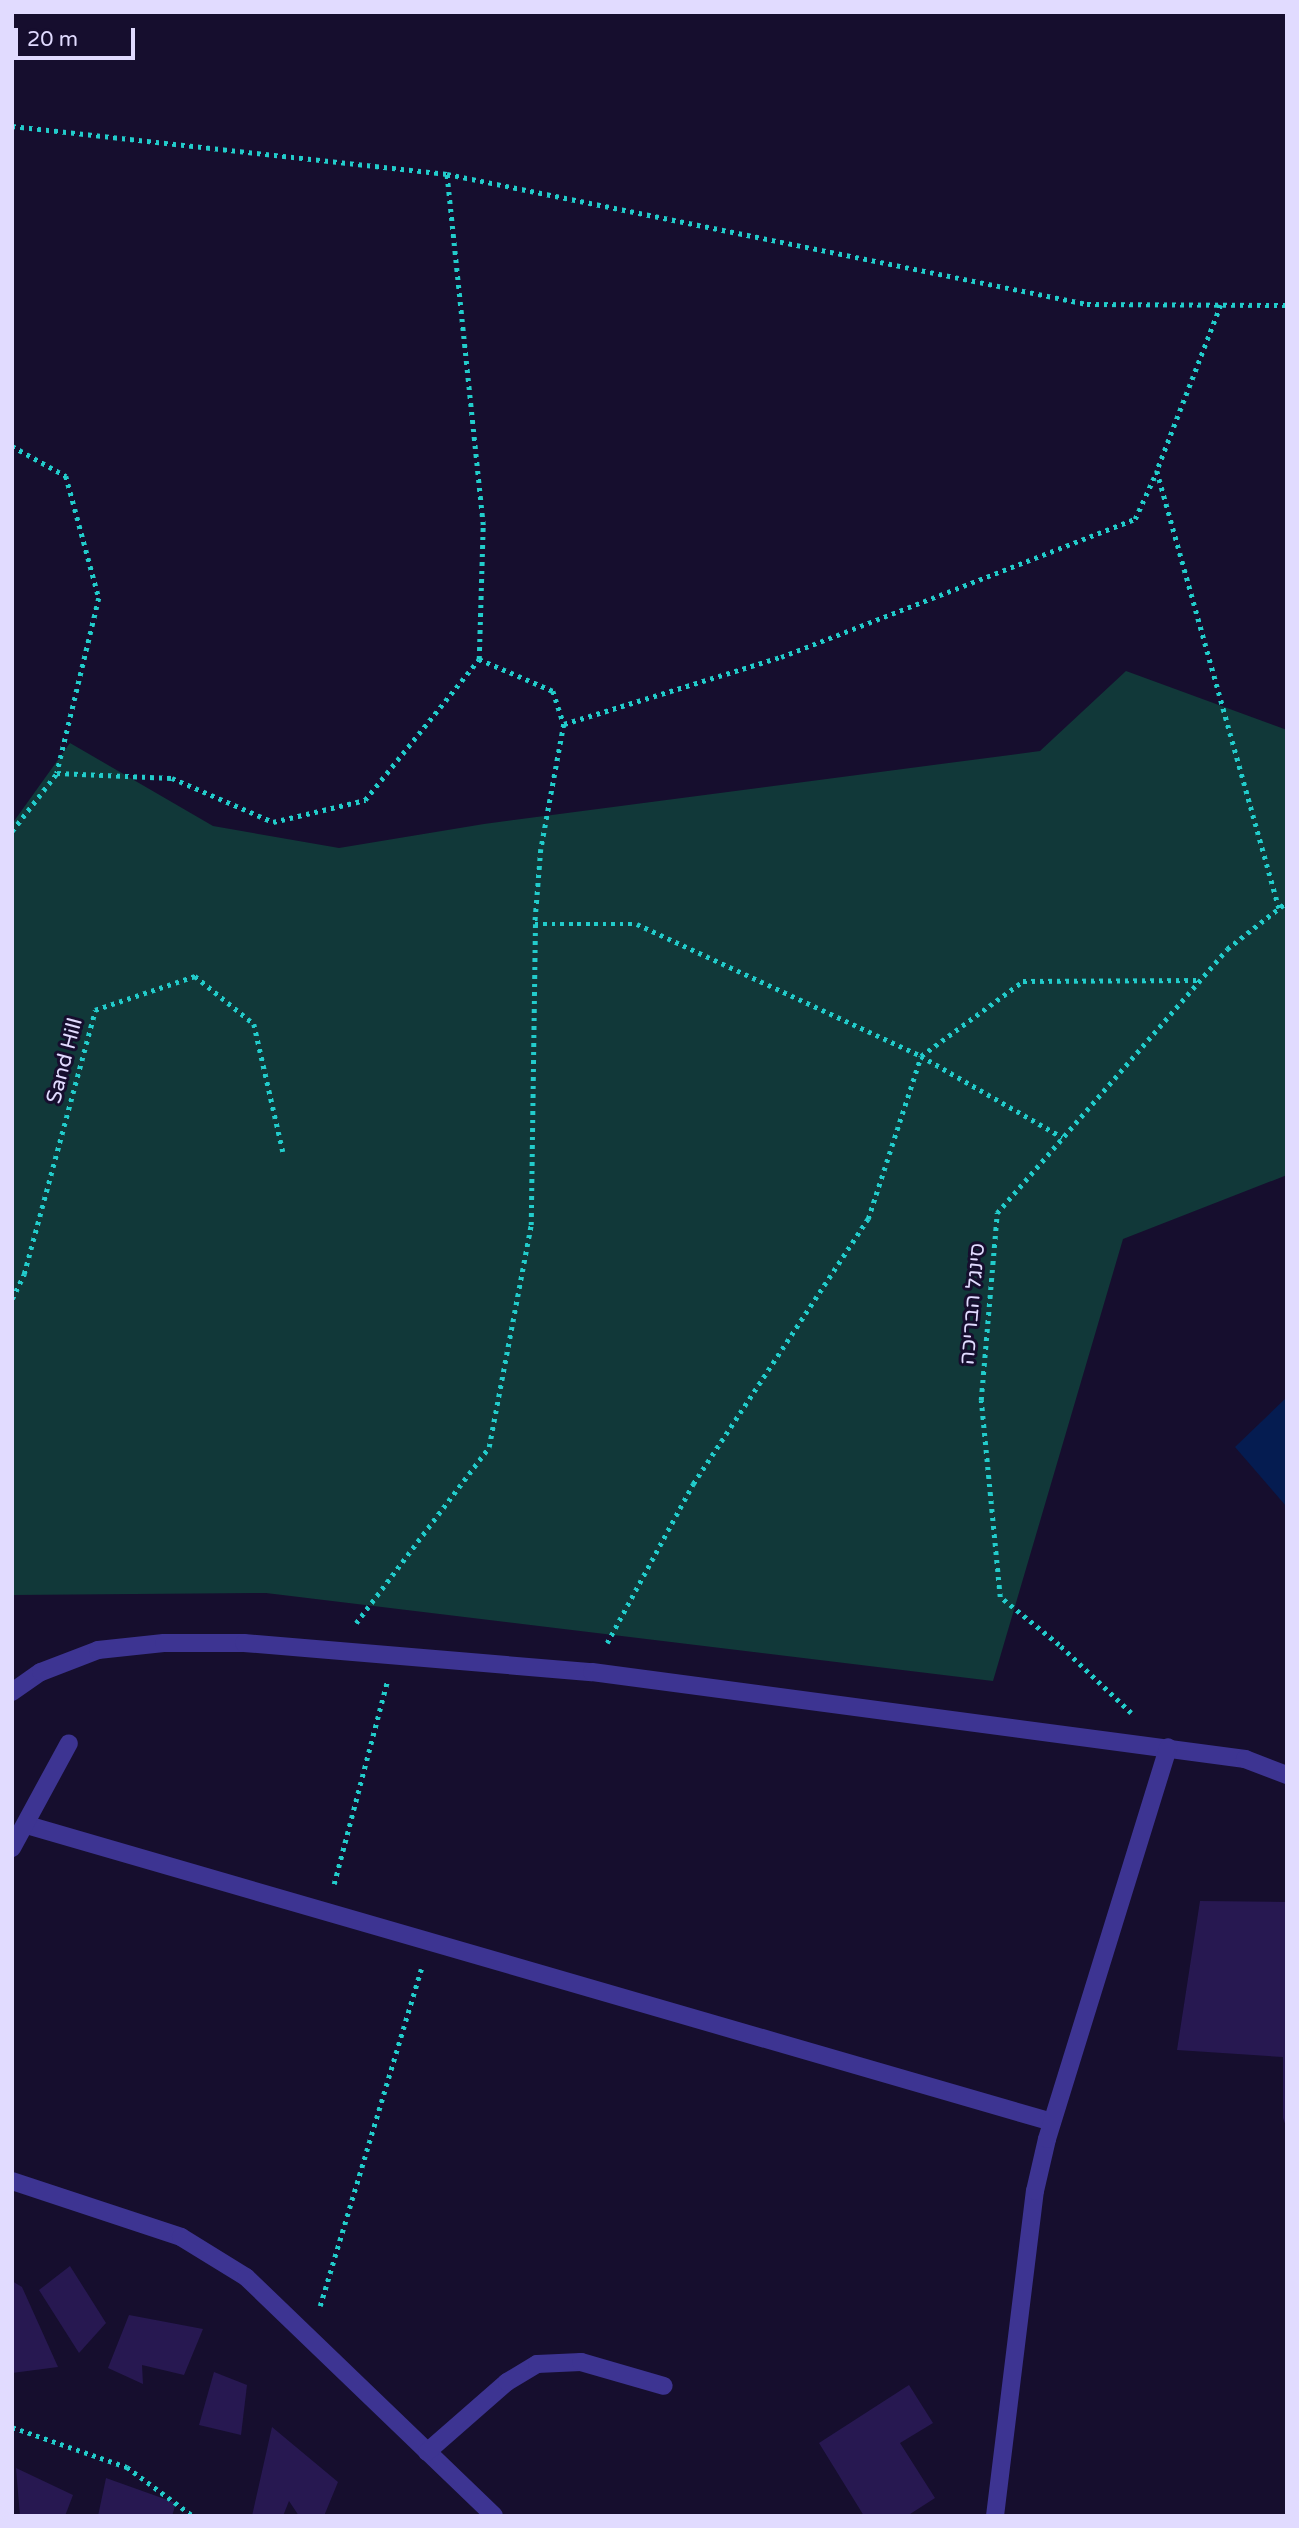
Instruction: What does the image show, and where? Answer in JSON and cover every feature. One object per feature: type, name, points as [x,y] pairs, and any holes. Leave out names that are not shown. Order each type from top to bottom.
[{"type":"street","points":[[12,1692],[41,1672],[98,1650],[164,1643],[335,1650],[592,1672],[1168,1747],[1245,1759],[1287,1775]]},
{"type":"street","points":[[12,1848],[27,1825],[68,1743]]},
{"type":"street","points":[[995,2516],[1035,2191],[1052,2122],[1168,1747]]},
{"type":"street","points":[[27,1825],[1052,2122]]},
{"type":"street","points":[[12,2181],[181,2237],[246,2277],[311,2336],[494,2516]]},
{"type":"street","points":[[428,2452],[507,2382],[537,2364],[581,2362],[664,2386]]},
{"type":"path","points":[[12,126],[447,174],[1087,304],[1287,305]]},
{"type":"path","points":[[57,773],[172,778],[273,822],[365,800],[479,660],[483,525],[447,174]]},
{"type":"path","points":[[564,724],[781,657],[1135,519],[1157,471],[1220,305]]},
{"type":"path","points":[[12,446],[66,476],[99,598],[57,773],[12,831]]},
{"type":"path","points":[[1157,471],[1279,908]]},
{"type":"path","points":[[335,1650],[489,1447],[531,1225],[535,924],[541,849],[564,724],[553,691],[479,660]]},
{"type":"path","name":"סינגל הבריכה","points":[[1168,1747],[1059,1645],[1000,1597],[981,1400],[997,1213],[1227,949],[1287,902]]},
{"type":"path","points":[[535,924],[637,924],[920,1056],[1062,1137]]},
{"type":"path","name":"Sand Hill","points":[[12,1299],[24,1274],[95,1010],[195,976],[254,1024],[283,1152]]},
{"type":"path","points":[[592,1672],[692,1484],[868,1219],[920,1056],[1023,981],[1199,980]]},
{"type":"path","points":[[327,1912],[394,1656]]},
{"type":"path","points":[[311,2336],[430,1941]]},
{"type":"path","points":[[12,2427],[127,2467],[193,2516]]},
{"type":"green space","points":[[1126,671],[1287,730],[1287,1175],[1123,1239],[993,1681],[266,1593],[12,1595],[12,824],[70,743],[213,826],[339,848],[484,824],[1040,751]]},
{"type":"water","points":[[1287,1397],[1287,1505],[1286,1506],[1235,1447]]},
{"type":"building","points":[[1200,1901],[1287,1902],[1287,2129],[1283,2118],[1283,2057],[1177,2050]]},
{"type":"building","points":[[70,2266],[106,2323],[79,2353],[39,2290]]},
{"type":"building","points":[[12,2281],[22,2287],[58,2367],[12,2373]]},
{"type":"building","points":[[129,2315],[203,2329],[184,2375],[142,2365],[143,2384],[108,2368]]},
{"type":"building","points":[[214,2372],[247,2385],[241,2435],[199,2425]]},
{"type":"building","points":[[909,2385],[933,2423],[900,2443],[935,2498],[907,2516],[864,2516],[819,2443]]},
{"type":"building","points":[[272,2427],[338,2482],[324,2516],[299,2516],[289,2501],[283,2516],[252,2516]]},
{"type":"building","points":[[16,2468],[73,2495],[65,2516],[20,2516]]},
{"type":"building","points":[[106,2478],[176,2503],[172,2516],[98,2516]]}]
